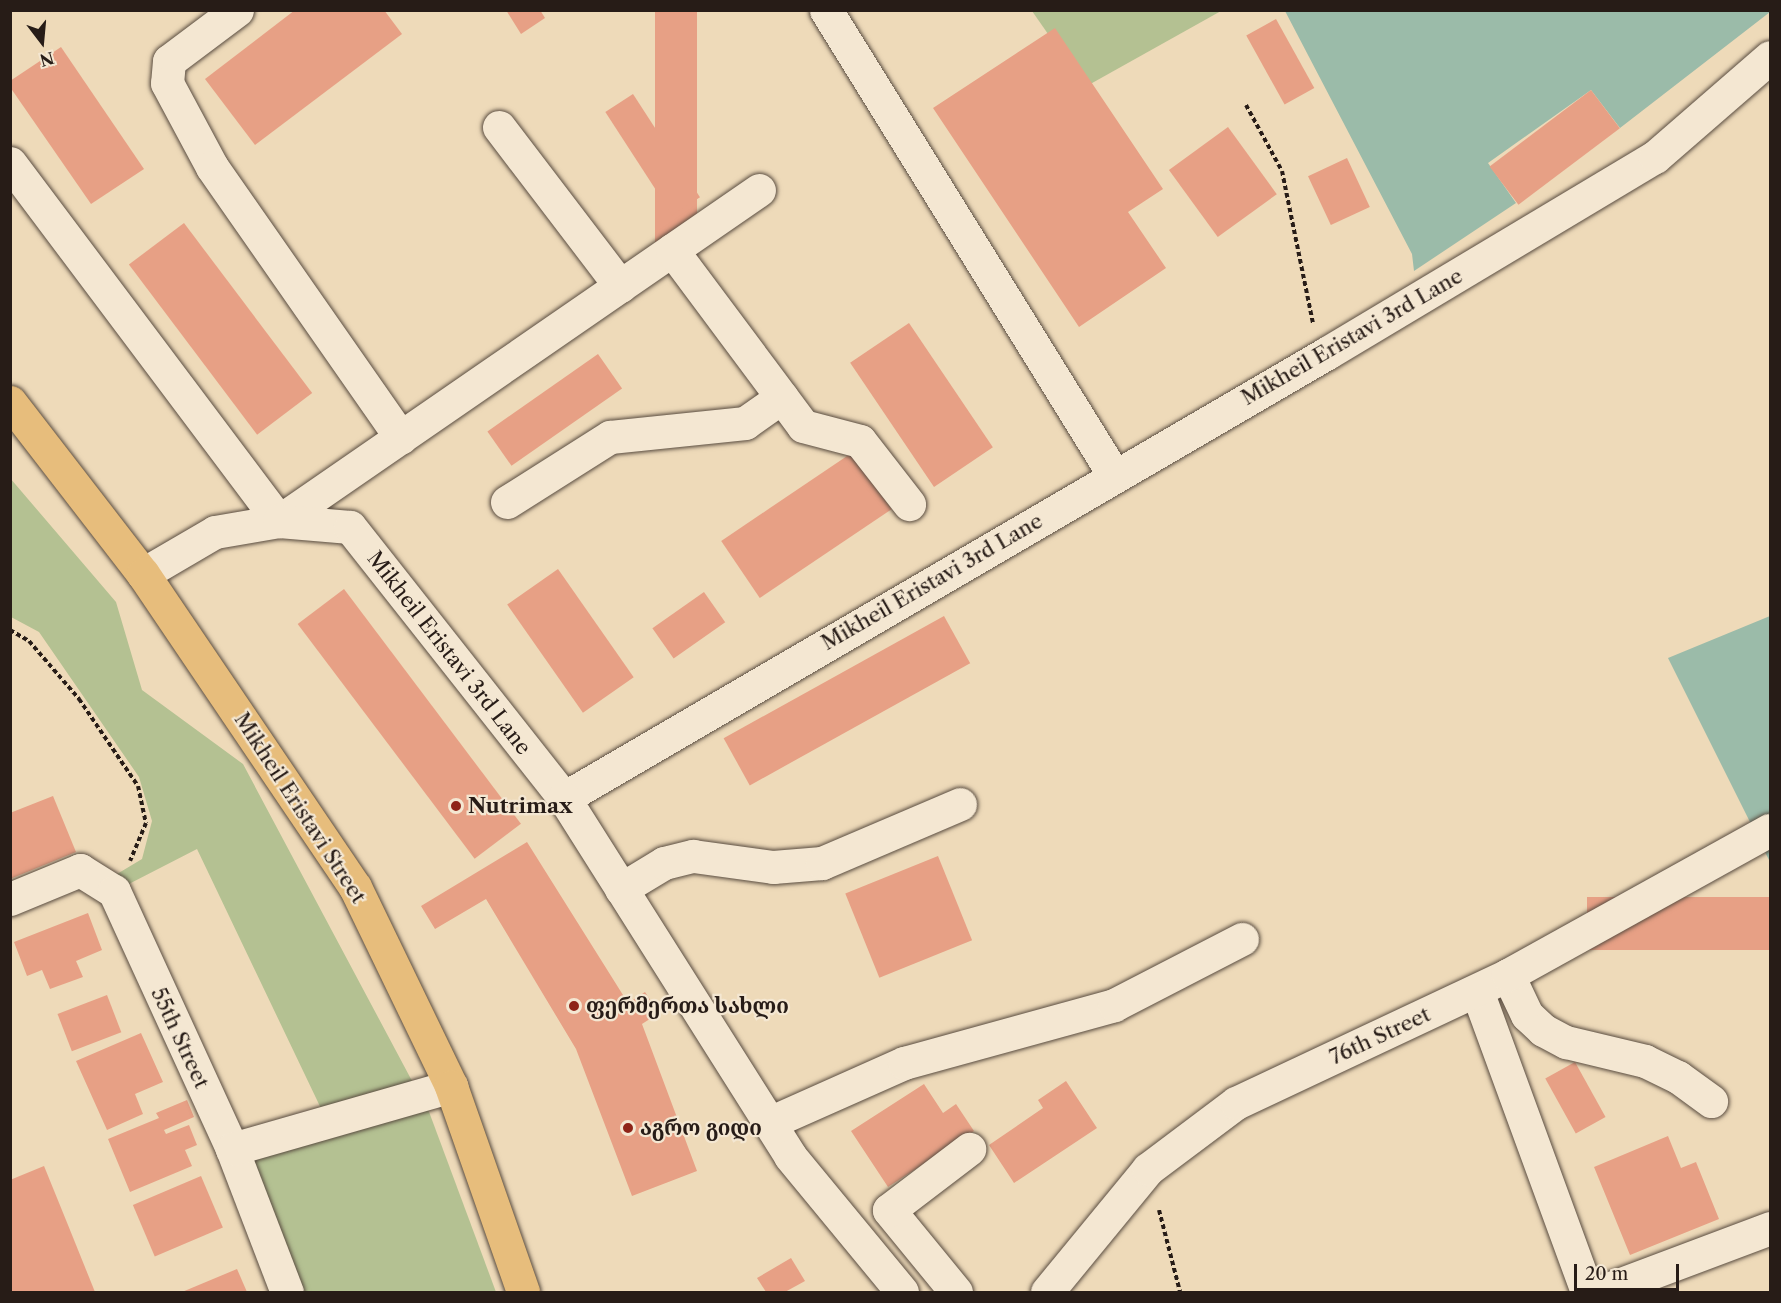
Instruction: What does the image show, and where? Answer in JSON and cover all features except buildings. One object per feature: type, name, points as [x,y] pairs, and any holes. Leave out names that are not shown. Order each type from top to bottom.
[{"type":"main road","name":"Mikheil Eristavi Street","points":[[10,402],[143,574],[356,886],[451,1086],[522,1293]]},
{"type":"street","points":[[237,10],[169,61],[167,83],[212,167],[401,438]]},
{"type":"street","points":[[826,10],[1114,475]]},
{"type":"street","name":"Mikheil Eristavi 3rd Lane","points":[[143,574],[215,532],[279,521],[350,527],[564,798],[1114,475],[1328,353],[1655,157],[1770,57]]},
{"type":"street","points":[[499,127],[620,286]]},
{"type":"street","points":[[10,163],[279,521],[759,190]]},
{"type":"street","points":[[672,250],[803,426],[860,441],[909,504]]},
{"type":"street","points":[[507,502],[610,437],[745,423],[782,397]]},
{"type":"street","points":[[564,798],[790,1156],[902,1293]]},
{"type":"street","points":[[621,889],[664,863],[693,856],[772,867],[822,863],[960,804]]},
{"type":"street","name":"76th Street","points":[[1047,1293],[1148,1169],[1236,1103],[1477,991],[1770,830]]},
{"type":"street","points":[[10,899],[80,870]]},
{"type":"street","name":"55th Street","points":[[80,870],[114,891],[232,1149],[287,1293]]},
{"type":"street","points":[[769,1123],[904,1063],[1114,1005],[1242,939]]},
{"type":"street","points":[[1508,975],[1527,1015],[1543,1030],[1566,1042],[1645,1061],[1678,1077],[1711,1101]]},
{"type":"street","points":[[1477,991],[1587,1293]]},
{"type":"street","points":[[232,1149],[451,1086]]},
{"type":"street","points":[[956,1293],[889,1210],[969,1149]]},
{"type":"street","points":[[1600,1293],[1770,1228]]},
{"type":"path","points":[[1246,105],[1282,171],[1306,298],[1315,329],[1328,353]]},
{"type":"path","points":[[10,630],[29,641],[79,699],[138,786],[147,823],[133,861],[80,870]]},
{"type":"path","points":[[1148,1169],[1180,1293]]},
{"type":"shaded area","points":[[1770,10],[1770,12],[1620,128],[1591,90],[1488,163],[1516,203],[1414,271],[1412,254],[1285,11]]},
{"type":"shaded area","points":[[1032,11],[1221,11],[1085,87]]},
{"type":"shaded area","points":[[10,478],[116,602],[142,690],[243,764],[419,1094],[327,1121],[197,849],[123,887],[117,874],[142,859],[152,821],[139,777],[39,632],[11,617]]},
{"type":"shaded area","points":[[1770,616],[1770,862],[1668,658]]},
{"type":"shaded area","points":[[425,1101],[496,1292],[303,1292],[251,1158]]},
{"type":"place","name":"Nutrimax","points":[[456,806]]},
{"type":"place","name":"ფერმერთა სახლი","points":[[574,1006]]},
{"type":"place","name":"აგრო გიდი","points":[[628,1128]]}]
